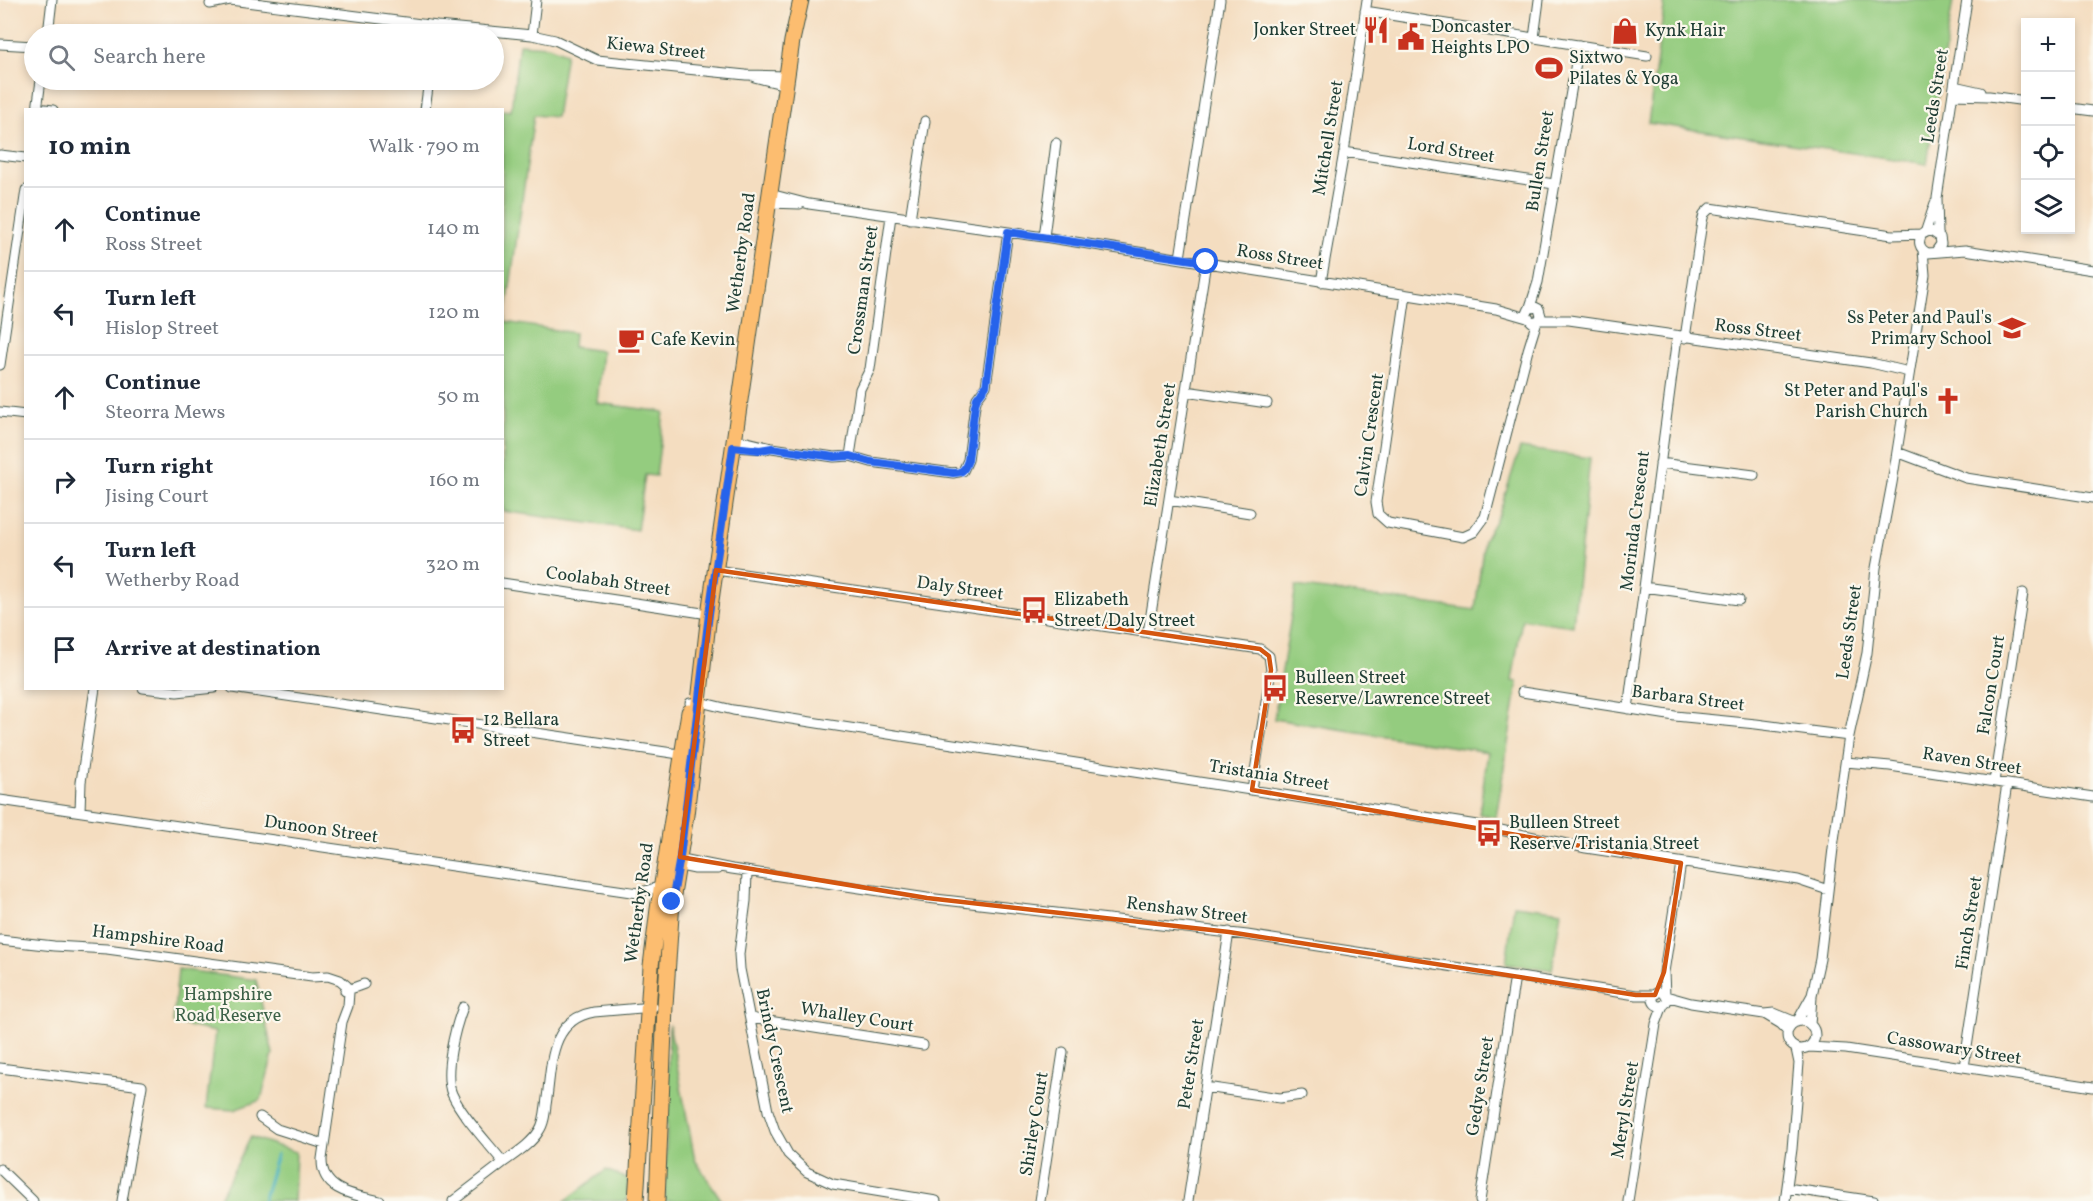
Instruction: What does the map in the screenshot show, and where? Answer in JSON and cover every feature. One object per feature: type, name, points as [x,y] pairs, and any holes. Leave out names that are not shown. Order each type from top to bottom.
[{"type":"main road","name":"Wetherby Road","points":[[792,41],[795,0]]},
{"type":"main road","name":"Wetherby Road","points":[[657,1201],[664,1006],[675,861],[688,755],[786,81],[801,0]]},
{"type":"main road","name":"Wetherby Road","points":[[636,1201],[647,1007],[658,909],[662,886],[675,861]]},
{"type":"street","points":[[49,24],[52,0]]},
{"type":"street","name":"Kiewa Street","points":[[210,4],[230,0],[395,24]]},
{"type":"street","points":[[532,35],[536,0]]},
{"type":"street","points":[[1180,258],[1220,0]]},
{"type":"street","name":"Mitchell Street","points":[[1321,282],[1367,0]]},
{"type":"street","points":[[1534,38],[1539,0]]},
{"type":"street","name":"Leeds Street","points":[[1924,233],[1937,198],[1967,0]]},
{"type":"street","points":[[1365,11],[1647,56]]},
{"type":"street","name":"Kiewa Street","points":[[504,34],[532,35],[555,40],[597,60],[786,81]]},
{"type":"street","points":[[0,44],[24,45]]},
{"type":"street","name":"Bullen Street","points":[[1474,532],[1485,517],[1528,350],[1579,45]]},
{"type":"street","points":[[37,108],[40,90]]},
{"type":"street","points":[[425,108],[428,90]]},
{"type":"street","points":[[1954,90],[2021,100]]},
{"type":"street","points":[[2075,109],[2093,111]]},
{"type":"street","points":[[910,219],[925,121]]},
{"type":"street","points":[[1044,237],[1056,143]]},
{"type":"street","name":"Lord Street","points":[[1344,152],[1554,184]]},
{"type":"street","points":[[0,155],[24,158]]},
{"type":"street","name":"Leeds Street","points":[[1937,198],[1939,237]]},
{"type":"street","name":"Ross Street","points":[[769,199],[1044,237],[1496,309],[1910,369]]},
{"type":"street","points":[[0,365],[24,203]]},
{"type":"street","name":"Morinda Crescent","points":[[1628,709],[1660,463],[1704,213],[1710,208],[1892,235],[1924,233]]},
{"type":"street","name":"Crossman Street","points":[[850,456],[860,389],[870,369],[891,216]]},
{"type":"street","points":[[1965,250],[1931,231],[1924,233],[1921,247],[1928,253],[1965,250],[2093,270]]},
{"type":"street","points":[[734,443],[834,457],[850,456],[871,462],[941,472],[963,471],[968,460],[975,405],[986,386],[1008,232]]},
{"type":"street","name":"Morinda Crescent","points":[[1892,235],[1921,247]]},
{"type":"street","points":[[1935,252],[1940,246],[1939,237]]},
{"type":"street","name":"Leeds Street","points":[[1921,247],[1925,274]]},
{"type":"street","name":"Leeds Street","points":[[1810,1025],[1812,994],[1820,959],[1849,736],[1867,653],[1876,568],[1925,274],[1935,252]]},
{"type":"street","name":"Elizabeth Street","points":[[1148,633],[1206,262]]},
{"type":"street","points":[[14,268],[24,269]]},
{"type":"street","name":"Calvin Crescent","points":[[1406,295],[1376,502],[1378,514],[1388,523],[1463,537],[1474,532]]},
{"type":"street","points":[[1186,391],[1267,403]]},
{"type":"street","points":[[0,412],[24,415]]},
{"type":"street","points":[[1897,452],[1966,478],[2093,498]]},
{"type":"street","points":[[1660,463],[1754,475]]},
{"type":"street","points":[[1169,500],[1250,513]]},
{"type":"street","name":"Daly Street","points":[[716,570],[1264,651],[1269,656],[1271,670],[1252,790]]},
{"type":"street","name":"Coolabah Street","points":[[504,583],[709,614]]},
{"type":"street","points":[[1644,587],[1739,600]]},
{"type":"street","name":"Falcon Court","points":[[1994,782],[2023,593]]},
{"type":"street","points":[[77,811],[95,690]]},
{"type":"street","points":[[160,690],[177,692],[196,690]]},
{"type":"street","points":[[246,690],[688,755]]},
{"type":"street","name":"Barbara Street","points":[[1522,692],[1628,709],[1849,736]]},
{"type":"street","name":"Tristania Street","points":[[697,704],[1478,825],[1565,844],[1828,885]]},
{"type":"street","name":"Raven Street","points":[[1846,762],[2093,797]]},
{"type":"street","name":"Finch Street","points":[[1964,1067],[2007,784]]},
{"type":"street","name":"Dunoon Street","points":[[0,800],[638,893],[662,886]]},
{"type":"street","name":"Renshaw Street","points":[[675,861],[936,899],[1229,932],[1660,999],[1764,1014],[1774,1013],[1797,1022]]},
{"type":"street","points":[[1660,999],[1681,863]]},
{"type":"street","name":"Brindy Crescent","points":[[751,872],[739,961],[770,1118],[783,1148],[793,1160],[813,1176],[833,1184],[936,1201]]},
{"type":"street","points":[[638,893],[658,909]]},
{"type":"street","name":"Peter Street","points":[[1188,1201],[1229,932]]},
{"type":"street","name":"Hampshire Road","points":[[0,940],[107,949],[312,977],[336,984],[345,990]]},
{"type":"street","name":"Gedye Street","points":[[1480,1201],[1515,976]]},
{"type":"street","points":[[364,984],[345,990],[322,1168],[331,1185],[343,1191],[380,1201]]},
{"type":"street","name":"Leeds Street","points":[[1797,1022],[1812,994]]},
{"type":"street","name":"Meryl Street","points":[[1628,1201],[1660,999]]},
{"type":"street","points":[[453,1201],[532,1139],[541,1128],[556,1043],[564,1028],[584,1013],[664,1006]]},
{"type":"street","points":[[463,1007],[456,1029],[450,1064],[450,1087],[457,1102],[503,1162]]},
{"type":"street","name":"Renshaw Street","points":[[1764,1014],[1788,1031]]},
{"type":"street","name":"Whalley Court","points":[[750,1018],[923,1045]]},
{"type":"street","points":[[1785,1201],[1799,1063],[1796,1048],[1788,1040],[1788,1031],[1797,1022],[1806,1023],[1810,1025],[1815,1036],[1826,1043],[1846,1049]]},
{"type":"street","points":[[1798,1078],[1808,1047],[1815,1036]]},
{"type":"street","points":[[1796,1048],[1808,1047]]},
{"type":"street","name":"Cassowary Street","points":[[1808,1047],[1846,1049],[2093,1086]]},
{"type":"street","name":"Shirley Court","points":[[1040,1201],[1063,1052]]},
{"type":"street","points":[[0,1068],[142,1086],[122,1201]]},
{"type":"street","points":[[1206,1087],[1280,1098],[1302,1095]]},
{"type":"street","points":[[260,1117],[277,1129],[324,1144]]},
{"type":"street","points":[[0,1169],[33,1201]]},
{"type":"street","points":[[1787,1188],[1874,1201]]},
{"type":"highlighted area","points":[[716,570],[1260,649],[1269,656],[1271,670],[1252,790],[1681,863],[1664,972],[1655,995],[1636,995],[1229,932],[927,898],[680,857]]},
{"type":"green space","points":[[1665,0],[1953,0],[1927,164],[1648,123]]},
{"type":"green space","points":[[519,44],[548,46],[566,53],[556,117],[534,115],[505,322],[574,333],[573,347],[602,351],[597,403],[664,412],[656,476],[645,475],[637,530],[504,511],[504,110],[511,111]]},
{"type":"green space","points":[[1520,448],[1590,458],[1573,626],[1522,619],[1512,681],[1518,682],[1496,817],[1479,814],[1488,752],[1274,719],[1296,586],[1475,610],[1484,540],[1499,514]]},
{"type":"green space","points":[[1514,905],[1561,911],[1552,970],[1506,963]]},
{"type":"green space","name":"Hampshire Road Reserve","points":[[178,969],[256,980],[273,1054],[261,1100],[234,1110],[206,1108],[215,1032],[173,1023]]},
{"type":"green space","points":[[669,1024],[695,1160],[722,1201],[665,1201]]},
{"type":"green space","points":[[251,1137],[296,1152],[294,1201],[218,1201]]},
{"type":"green space","points":[[606,1170],[628,1179],[627,1201],[565,1201]]},
{"type":"waterway","points":[[263,1201],[277,1154]]},
{"type":"place","name":"Jonker Street","points":[[1376,30]]},
{"type":"place","name":"Kynk Hair","points":[[1625,31]]},
{"type":"place","name":"Doncaster Heights LPO","points":[[1411,37]]},
{"type":"place","name":"Sixtwo Pilates & Yoga","points":[[1549,68]]},
{"type":"place","name":"Ss Peter and Paul's Primary School","points":[[2012,328]]},
{"type":"place","name":"Cafe Kevin","points":[[631,340]]},
{"type":"place","name":"St Peter and Paul's Parish Church","points":[[1948,401]]},
{"type":"place","name":"Elizabeth Street/Daly Street","points":[[1034,610]]},
{"type":"place","name":"Bulleen Street Reserve/Lawrence Street","points":[[1275,688]]},
{"type":"place","name":"12 Bellara Street","points":[[463,730]]},
{"type":"place","name":"Bulleen Street Reserve/Tristania Street","points":[[1489,833]]},
{"type":"route","points":[[672,902],[680,857],[709,614],[733,447],[760,450],[772,448],[834,457],[850,456],[871,462],[953,473],[961,472],[968,460],[977,398],[986,386],[1008,232],[1206,262]]}]
